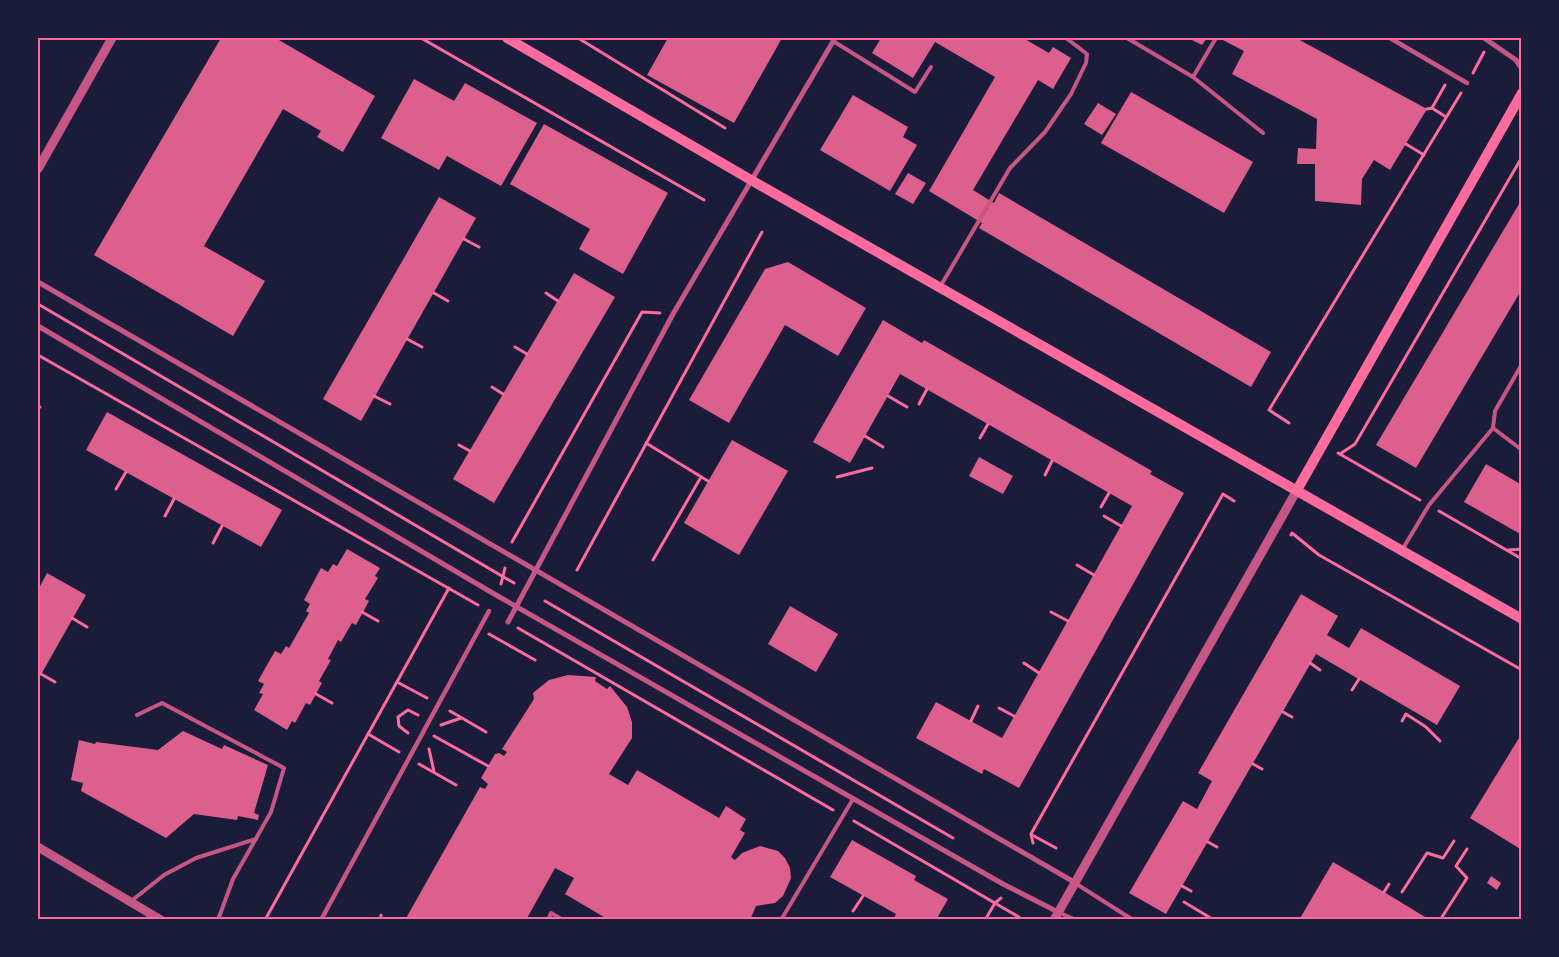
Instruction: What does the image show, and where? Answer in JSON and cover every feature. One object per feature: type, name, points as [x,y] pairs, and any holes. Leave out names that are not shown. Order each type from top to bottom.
[{"type":"main road","points":[[508,38],[751,180],[1522,619]]},
{"type":"main road","points":[[1297,490],[1522,93]]},
{"type":"street","points":[[38,169],[112,38]]},
{"type":"street","points":[[1390,38],[1467,83]]},
{"type":"street","points":[[1484,38],[1516,60],[1522,69]]},
{"type":"street","points":[[508,622],[673,314],[834,39]]},
{"type":"street","points":[[38,282],[1074,882]]},
{"type":"street","points":[[38,326],[517,607],[1012,889],[1056,916],[1297,490]]},
{"type":"street","points":[[321,920],[490,611]]},
{"type":"street","points":[[38,847],[161,920]]},
{"type":"lane","points":[[940,287],[1010,168],[1045,132],[1071,94],[1086,63],[1087,54],[1080,46],[1066,38]]},
{"type":"lane","points":[[1127,38],[1193,77],[1263,133]]},
{"type":"lane","points":[[1193,77],[1216,38]]},
{"type":"lane","points":[[834,39],[916,92],[931,67]]},
{"type":"lane","points":[[1402,550],[1429,505],[1493,428],[1495,411],[1522,364]]},
{"type":"lane","points":[[1493,428],[1522,450]]},
{"type":"lane","points":[[137,715],[162,703],[284,768],[271,812],[234,879],[218,920]]},
{"type":"lane","points":[[781,920],[853,799]]},
{"type":"lane","points":[[130,902],[164,875],[196,858],[256,839]]},
{"type":"lane","points":[[1074,882],[1133,920]]},
{"type":"lane","points":[[548,920],[552,913],[563,920]]},
{"type":"lane","points":[[1056,916],[1076,920]]},
{"type":"path","points":[[420,38],[704,200]]},
{"type":"path","points":[[578,38],[725,128]]},
{"type":"path","points":[[1289,423],[1269,410],[1424,155],[1487,47]]},
{"type":"path","points":[[1432,108],[1452,74]]},
{"type":"path","points":[[1427,109],[1432,108],[1446,117]]},
{"type":"path","points":[[1406,144],[1424,155]]},
{"type":"path","points":[[1421,500],[1340,454],[1355,444],[1522,157]]},
{"type":"path","points":[[577,570],[762,232]]},
{"type":"path","points":[[464,239],[479,247]]},
{"type":"path","points":[[434,293],[448,301]]},
{"type":"path","points":[[546,293],[558,301]]},
{"type":"path","points":[[38,304],[514,583]]},
{"type":"path","points":[[512,542],[642,312],[673,314]]},
{"type":"path","points":[[407,339],[422,347]]},
{"type":"path","points":[[515,347],[527,354]]},
{"type":"path","points":[[38,355],[490,611]]},
{"type":"path","points":[[492,387],[503,394]]},
{"type":"path","points":[[920,404],[927,389]]},
{"type":"path","points":[[374,396],[390,404]]},
{"type":"path","points":[[888,396],[907,407]]},
{"type":"path","points":[[980,438],[988,424]]},
{"type":"path","points":[[865,436],[884,447]]},
{"type":"path","points":[[646,443],[708,481]]},
{"type":"path","points":[[459,445],[470,451]]},
{"type":"path","points":[[1044,475],[1052,460]]},
{"type":"path","points":[[836,477],[872,468]]},
{"type":"path","points":[[116,489],[126,472]]},
{"type":"path","points":[[654,560],[702,477]]},
{"type":"path","points":[[1101,507],[1109,493]]},
{"type":"path","points":[[1056,848],[1031,834],[1223,494],[1234,501]]},
{"type":"path","points":[[165,516],[174,499]]},
{"type":"path","points":[[1436,509],[1522,559]]},
{"type":"path","points":[[1104,516],[1121,526]]},
{"type":"path","points":[[213,543],[222,526]]},
{"type":"path","points":[[1292,534],[1319,555],[1522,670]]},
{"type":"path","points":[[1507,550],[1522,549]]},
{"type":"path","points":[[1077,565],[1094,574]]},
{"type":"path","points":[[500,585],[504,577],[505,568]]},
{"type":"path","points":[[265,920],[449,588]]},
{"type":"path","points":[[545,601],[959,841]]},
{"type":"path","points":[[362,612],[378,621]]},
{"type":"path","points":[[1051,612],[1068,621]]},
{"type":"path","points":[[72,618],[87,627]]},
{"type":"path","points":[[508,622],[1019,918]]},
{"type":"path","points":[[498,639],[535,660]]},
{"type":"path","points":[[1024,663],[1039,673]]},
{"type":"path","points":[[1310,663],[1320,670]]},
{"type":"path","points":[[41,674],[55,682]]},
{"type":"path","points":[[1352,690],[1359,679]]},
{"type":"path","points":[[397,682],[439,705]]},
{"type":"path","points":[[316,694],[332,703]]},
{"type":"path","points":[[971,721],[978,706]]},
{"type":"path","points":[[999,708],[1014,716]]},
{"type":"path","points":[[1402,721],[1409,708]]},
{"type":"path","points":[[420,740],[401,729],[397,722],[398,717],[408,710],[430,721]]},
{"type":"path","points":[[1283,712],[1292,717]]},
{"type":"path","points":[[1406,714],[1426,727],[1440,741]]},
{"type":"path","points":[[462,718],[486,732]]},
{"type":"path","points":[[425,730],[488,766]]},
{"type":"path","points":[[368,734],[409,758]]},
{"type":"path","points":[[1252,764],[1262,769]]},
{"type":"path","points":[[434,772],[456,785]]},
{"type":"path","points":[[1402,892],[1427,853],[1443,858],[1454,841]]},
{"type":"path","points":[[1208,842],[1217,847]]},
{"type":"path","points":[[1442,917],[1467,878],[1456,866],[1466,849]]},
{"type":"path","points":[[1384,892],[1388,884]]},
{"type":"path","points":[[1182,886],[1191,891]]},
{"type":"path","points":[[985,920],[995,903],[1012,889]]},
{"type":"path","points":[[853,911],[863,896]]},
{"type":"path","points":[[1184,902],[1214,920]]},
{"type":"building","points":[[221,38],[281,38],[279,40],[375,96],[343,152],[317,137],[321,131],[283,109],[204,246],[265,281],[233,336],[94,255]]},
{"type":"building","points":[[668,38],[782,38],[734,123],[647,75]]},
{"type":"building","points":[[881,38],[1023,38],[1049,53],[1053,47],[1071,58],[1053,89],[1038,80],[973,190],[994,203],[999,193],[1271,352],[1251,387],[979,228],[982,223],[929,191],[995,77],[935,42],[913,78],[872,53]]},
{"type":"building","points":[[1188,38],[1207,38],[1202,45]]},
{"type":"building","points":[[1219,38],[1296,38],[1427,109],[1390,170],[1374,160],[1362,179],[1361,205],[1315,201],[1315,164],[1297,164],[1298,148],[1316,149],[1317,119],[1232,74],[1244,51]]},
{"type":"building","points":[[414,79],[454,101],[465,83],[537,123],[501,186],[447,156],[439,170],[381,138]]},
{"type":"building","points":[[1131,92],[1253,162],[1224,213],[1101,143]]},
{"type":"building","points":[[853,95],[908,127],[903,137],[917,145],[890,191],[820,150]]},
{"type":"building","points":[[1098,103],[1116,114],[1102,135],[1084,124]]},
{"type":"building","points":[[544,124],[668,193],[623,274],[579,249],[590,229],[510,184]]},
{"type":"building","points":[[908,173],[926,183],[913,204],[895,194]]},
{"type":"building","points":[[439,197],[476,218],[361,421],[323,399]]},
{"type":"building","points":[[1522,199],[1522,289],[1416,468],[1376,445]]},
{"type":"building","points":[[788,262],[866,308],[838,356],[785,325],[729,423],[689,400],[765,269]]},
{"type":"building","points":[[574,273],[615,297],[494,503],[453,479]]},
{"type":"building","points":[[883,320],[922,343],[924,340],[1152,471],[1150,474],[1184,493],[1019,788],[984,769],[982,774],[916,738],[936,702],[1002,738],[1132,506],[900,374],[850,463],[813,442]]},
{"type":"building","points":[[107,412],[282,510],[261,547],[86,450]]},
{"type":"building","points":[[732,440],[788,471],[739,555],[684,523]]},
{"type":"building","points":[[979,457],[1013,476],[1003,494],[969,476]]},
{"type":"building","points":[[1486,464],[1522,485],[1522,535],[1464,502]]},
{"type":"building","points":[[347,549],[380,568],[375,576],[378,578],[365,599],[369,601],[356,625],[352,623],[341,642],[338,640],[328,659],[331,660],[319,681],[322,683],[310,705],[306,703],[295,723],[292,721],[287,730],[254,710],[263,694],[259,693],[264,684],[258,681],[275,651],[281,654],[286,646],[289,648],[309,613],[306,611],[310,604],[304,600],[321,568],[328,572],[333,564],[337,566]]},
{"type":"building","points":[[47,573],[86,595],[38,680],[38,590]]},
{"type":"building","points":[[1301,594],[1338,616],[1327,635],[1349,648],[1361,628],[1460,686],[1437,725],[1316,654],[1166,914],[1129,893],[1183,801],[1197,809],[1212,781],[1198,773]]},
{"type":"building","points":[[790,606],[838,634],[816,672],[768,644]]},
{"type":"building","points":[[568,675],[596,677],[595,681],[607,689],[610,686],[627,707],[632,722],[632,738],[609,774],[628,785],[637,770],[719,818],[726,806],[746,819],[740,830],[745,833],[731,857],[735,860],[742,853],[760,846],[778,851],[785,858],[790,868],[791,878],[783,896],[775,903],[756,906],[750,920],[609,920],[565,894],[574,878],[555,868],[526,920],[405,920],[480,787],[485,789],[488,784],[481,778],[495,754],[499,753],[504,756],[507,752],[502,749],[534,699],[533,693],[549,680]]},
{"type":"building","points":[[183,731],[222,749],[224,745],[268,765],[254,813],[259,815],[258,820],[238,816],[237,820],[194,814],[166,838],[81,791],[83,783],[71,780],[79,740],[95,744],[96,742],[158,750]]},
{"type":"building","points":[[1522,733],[1522,850],[1470,818]]},
{"type":"building","points":[[852,840],[916,876],[914,880],[948,899],[936,920],[893,920],[896,914],[830,877]]},
{"type":"building","points":[[1333,862],[1384,892],[1430,920],[1299,920]]},
{"type":"building","points":[[1491,876],[1501,883],[1497,890],[1487,883]]}]
